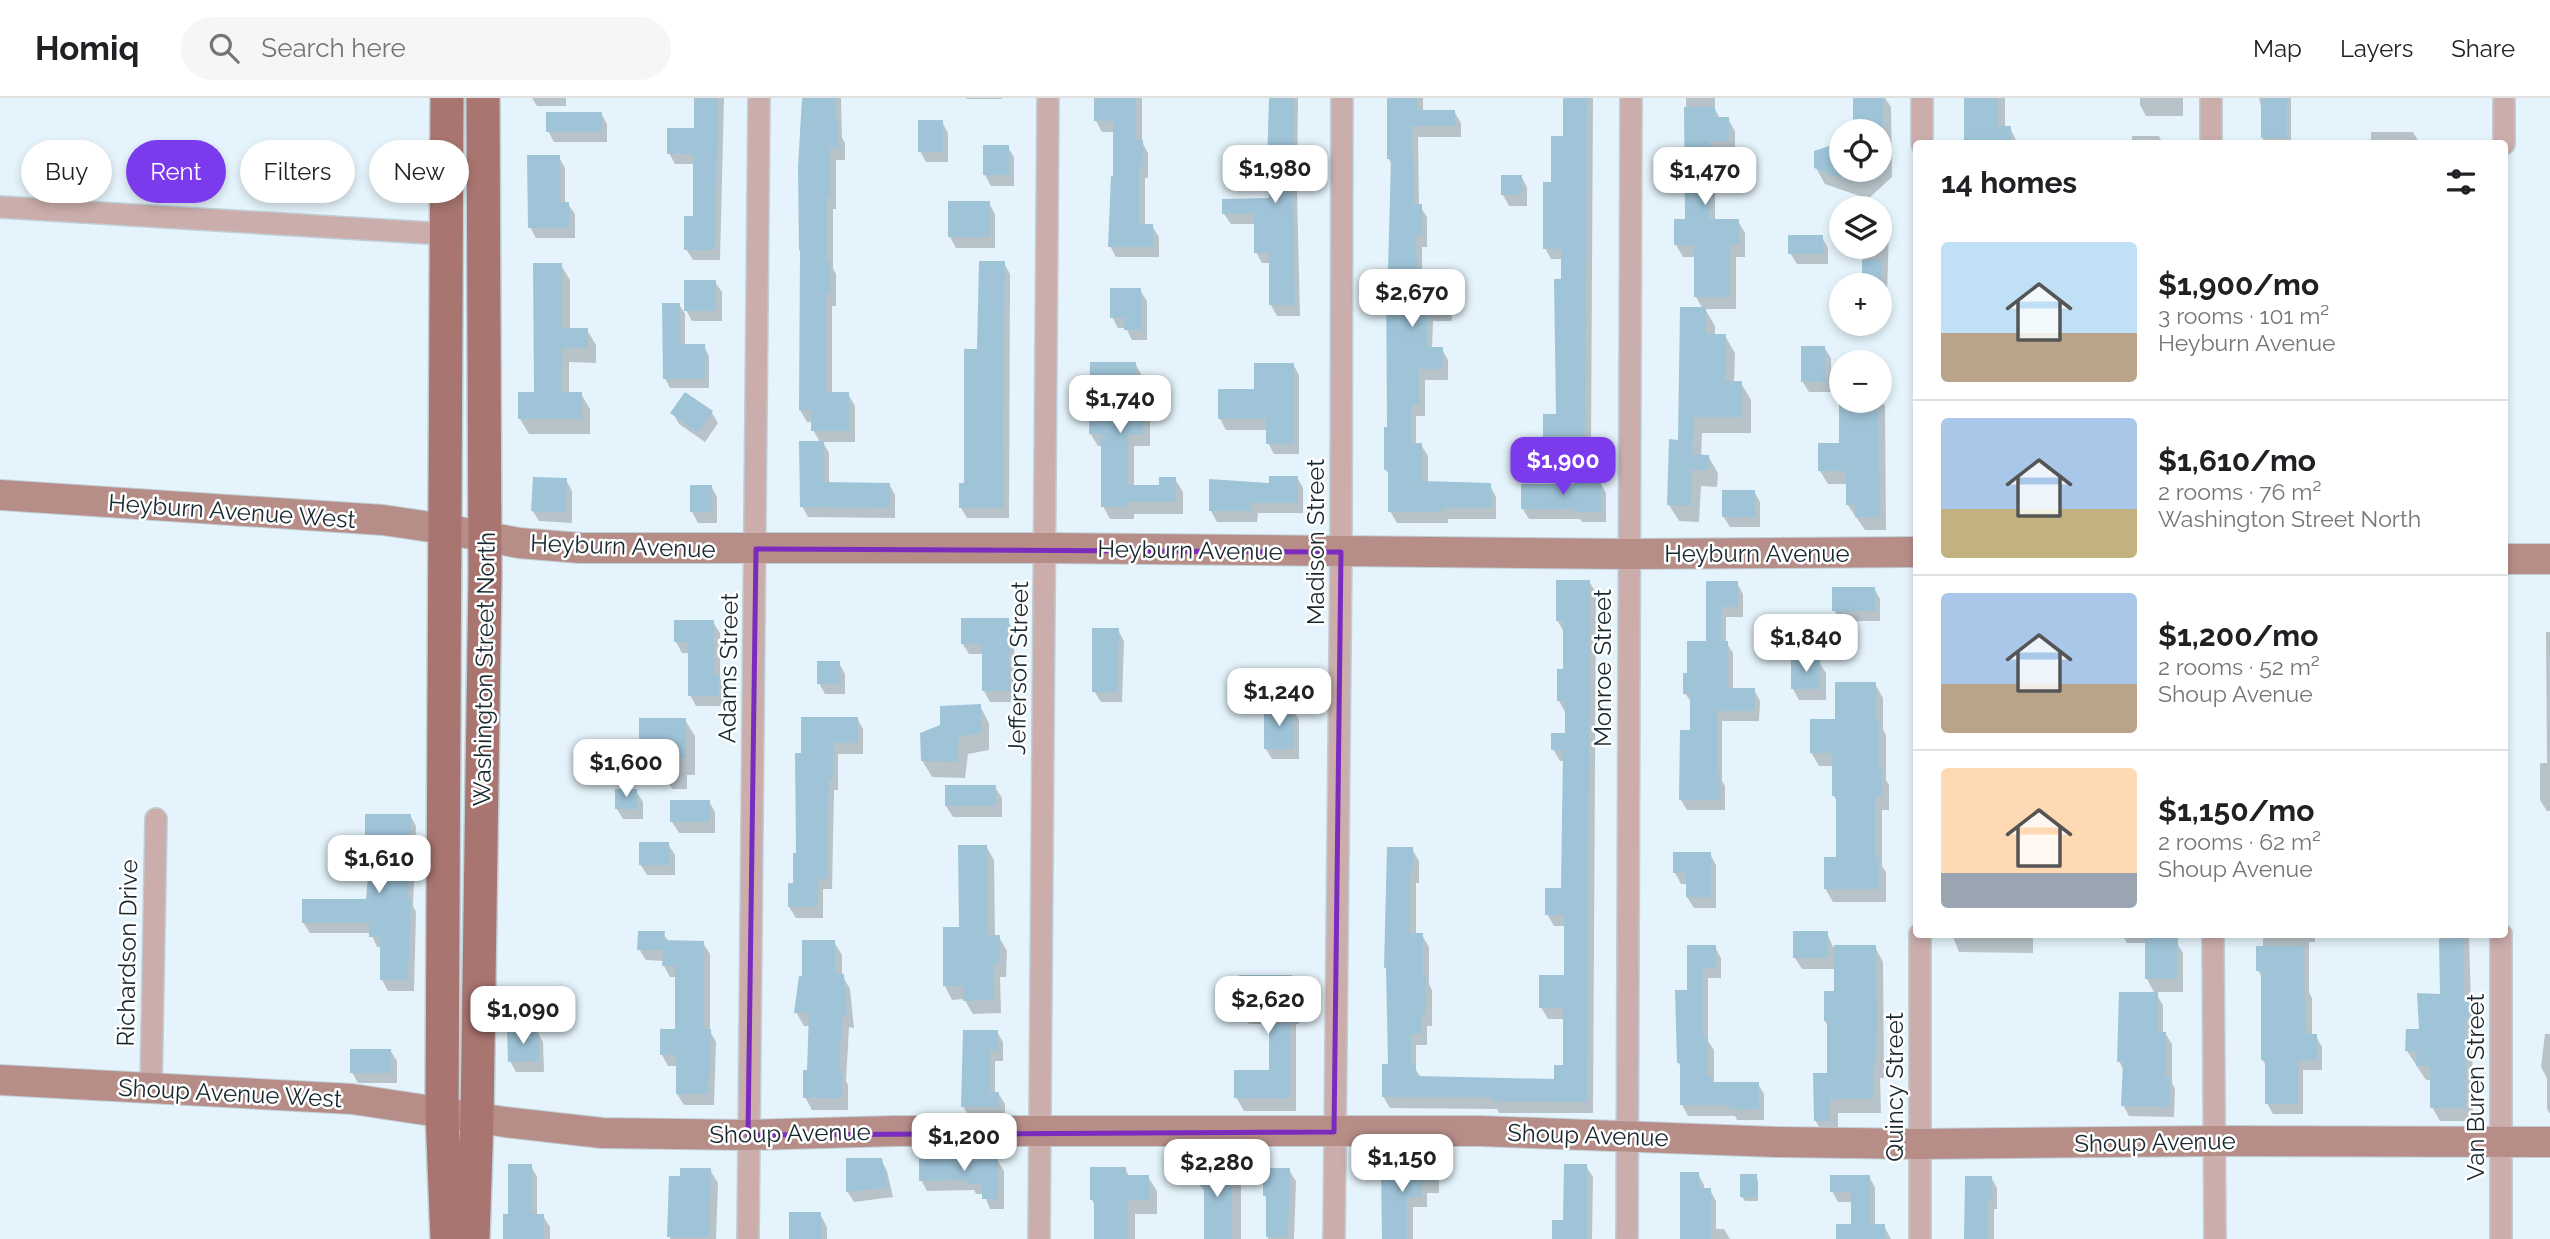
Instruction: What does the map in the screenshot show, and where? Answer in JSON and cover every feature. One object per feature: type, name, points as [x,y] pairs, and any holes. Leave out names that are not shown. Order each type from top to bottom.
[{"type":"main road","name":"Washington Street North","points":[[447,98],[446,234],[464,533]]},
{"type":"main road","name":"Washington Street North","points":[[447,1239],[459,1116],[464,533],[483,98]]},
{"type":"main road","name":"Washington Street North","points":[[459,1116],[472,1239]]},
{"type":"street","name":"Adams Street","points":[[747,1239],[759,98]]},
{"type":"street","name":"Jefferson Street","points":[[1039,1239],[1048,98]]},
{"type":"street","name":"Madison Street","points":[[1334,1239],[1341,552],[1342,98]]},
{"type":"street","name":"Monroe Street","points":[[1627,1239],[1631,98]]},
{"type":"street","points":[[1922,98],[1922,140]]},
{"type":"street","points":[[2211,98],[2211,140]]},
{"type":"street","points":[[2504,98],[2504,140]]},
{"type":"street","points":[[0,207],[446,234]]},
{"type":"street","name":"Heyburn Avenue West","points":[[0,495],[383,520],[464,533]]},
{"type":"street","name":"Heyburn Avenue","points":[[464,533],[519,543],[580,548],[1045,548],[1628,554],[1913,552]]},
{"type":"street","points":[[2508,559],[2550,559]]},
{"type":"street","name":"Richardson Drive","points":[[151,1088],[156,819]]},
{"type":"street","name":"Quincy Street","points":[[1920,938],[1920,1239]]},
{"type":"street","points":[[2213,938],[2215,1239]]},
{"type":"street","name":"Van Buren Street","points":[[2501,938],[2501,1239]]},
{"type":"street","name":"Shoup Avenue West","points":[[0,1080],[352,1100],[459,1116]]},
{"type":"street","name":"Shoup Avenue","points":[[459,1116],[602,1133],[748,1135],[823,1131],[1480,1131],[1776,1142],[1920,1144],[2550,1142]]},
{"type":"highlighted area","points":[[756,549],[1341,552],[1334,1132],[748,1135]]},
{"type":"building","points":[[694,98],[718,98],[715,250],[684,250],[684,216],[693,216],[693,154],[667,154],[667,128],[694,128]]},
{"type":"building","points":[[802,98],[835,98],[839,148],[830,148],[830,197],[827,197],[830,294],[826,294],[826,392],[849,392],[849,431],[811,431],[811,410],[799,410],[798,167]]},
{"type":"building","points":[[1094,98],[1136,98],[1136,140],[1143,140],[1143,167],[1139,167],[1139,224],[1153,224],[1153,247],[1108,247],[1113,176],[1113,121],[1094,121]]},
{"type":"building","points":[[1269,98],[1294,98],[1292,179],[1295,305],[1269,305],[1269,253],[1254,253],[1254,214],[1222,214],[1222,199],[1269,198]]},
{"type":"building","points":[[1387,98],[1417,98],[1417,110],[1455,110],[1455,126],[1412,126],[1414,204],[1422,204],[1422,236],[1416,236],[1417,270],[1425,270],[1425,295],[1446,295],[1446,310],[1427,310],[1427,347],[1443,347],[1442,369],[1419,369],[1419,405],[1411,405],[1411,443],[1422,443],[1422,481],[1491,483],[1491,508],[1388,512],[1388,470],[1384,470],[1384,427],[1387,427],[1386,270],[1391,159],[1387,159]]},
{"type":"building","points":[[1563,98],[1587,98],[1585,440],[1543,440],[1543,414],[1556,414],[1554,279],[1561,279],[1561,249],[1543,249],[1543,182],[1551,182],[1551,136],[1563,136]]},
{"type":"building","points":[[1853,98],[1883,98],[1883,119],[1853,119]]},
{"type":"building","points":[[1964,98],[1998,98],[1998,126],[2011,126],[2011,140],[1964,140]]},
{"type":"building","points":[[2261,98],[2287,98],[2287,138],[2261,138]]},
{"type":"building","points":[[1684,107],[1715,107],[1715,117],[1729,117],[1729,141],[1709,141],[1709,219],[1739,219],[1739,245],[1730,245],[1730,297],[1694,297],[1694,245],[1674,245],[1674,219],[1685,219]]},
{"type":"building","points":[[546,112],[602,112],[602,132],[546,132]]},
{"type":"building","points":[[918,120],[943,120],[943,152],[918,152]]},
{"type":"building","points":[[983,145],[1009,145],[1009,175],[983,175]]},
{"type":"building","points":[[1829,146],[1829,174],[1814,168],[1814,151]]},
{"type":"building","points":[[527,155],[560,155],[560,202],[569,202],[569,228],[528,228]]},
{"type":"building","points":[[1501,175],[1522,175],[1522,195],[1501,195]]},
{"type":"building","points":[[948,201],[990,201],[990,237],[948,237]]},
{"type":"building","points":[[1788,235],[1823,235],[1823,254],[1788,254]]},
{"type":"building","points":[[1862,260],[1881,260],[1881,273],[1862,273]]},
{"type":"building","points":[[979,261],[1005,261],[1004,508],[959,508],[959,483],[964,483],[964,349],[977,349]]},
{"type":"building","points":[[533,263],[562,263],[562,328],[588,328],[588,348],[562,348],[561,392],[582,392],[582,419],[518,419],[518,392],[534,392]]},
{"type":"building","points":[[684,280],[716,280],[716,311],[684,311]]},
{"type":"building","points":[[1110,288],[1141,288],[1141,330],[1124,330],[1124,318],[1110,318]]},
{"type":"building","points":[[662,303],[680,303],[680,344],[705,344],[705,379],[663,379]]},
{"type":"building","points":[[1680,307],[1706,307],[1706,334],[1726,334],[1725,381],[1742,381],[1742,417],[1694,417],[1692,454],[1709,455],[1708,470],[1692,470],[1691,506],[1667,505],[1669,439],[1678,440]]},
{"type":"building","points":[[1801,346],[1825,346],[1825,382],[1801,382]]},
{"type":"building","points":[[1090,362],[1136,362],[1136,407],[1143,407],[1143,434],[1128,434],[1128,485],[1159,485],[1159,477],[1176,477],[1176,502],[1128,502],[1128,507],[1101,507],[1101,434],[1089,434]]},
{"type":"building","points":[[1254,363],[1294,363],[1294,444],[1266,444],[1266,419],[1218,419],[1218,389],[1254,389]]},
{"type":"building","points":[[685,392],[713,411],[698,433],[670,413]]},
{"type":"building","points":[[1839,413],[1878,413],[1880,517],[1855,517],[1855,505],[1846,505],[1846,471],[1818,471],[1818,443],[1839,443]]},
{"type":"building","points":[[799,441],[824,441],[824,482],[890,483],[890,508],[800,507]]},
{"type":"building","points":[[1269,476],[1298,476],[1298,503],[1252,503],[1251,511],[1209,511],[1209,479],[1269,483]]},
{"type":"building","points":[[533,477],[567,478],[566,513],[531,511]]},
{"type":"building","points":[[1574,481],[1601,481],[1601,512],[1521,509],[1521,484],[1574,484]]},
{"type":"building","points":[[690,485],[712,485],[712,512],[690,512]]},
{"type":"building","points":[[1722,490],[1755,490],[1755,517],[1722,517]]},
{"type":"building","points":[[1556,580],[1590,580],[1587,1102],[1491,1101],[1491,1097],[1382,1097],[1382,1064],[1388,1064],[1384,968],[1387,847],[1413,847],[1413,871],[1410,871],[1410,933],[1423,933],[1423,977],[1426,977],[1426,1014],[1421,1014],[1421,1034],[1411,1034],[1411,1064],[1416,1064],[1416,1076],[1554,1079],[1554,1065],[1563,1065],[1563,1008],[1539,1008],[1539,975],[1564,975],[1564,915],[1545,915],[1545,888],[1561,888],[1563,750],[1551,750],[1551,733],[1565,733],[1565,701],[1557,701],[1557,669],[1563,669],[1563,621],[1556,621]]},
{"type":"building","points":[[1706,581],[1738,581],[1738,607],[1721,607],[1721,641],[1728,641],[1728,688],[1755,688],[1754,711],[1717,711],[1717,774],[1720,774],[1720,800],[1679,800],[1680,730],[1690,730],[1690,694],[1683,694],[1683,673],[1687,673],[1687,641],[1706,641]]},
{"type":"building","points":[[1832,587],[1875,587],[1875,611],[1832,611]]},
{"type":"building","points":[[961,618],[1009,618],[1010,691],[982,691],[982,644],[961,644]]},
{"type":"building","points":[[674,620],[714,620],[714,674],[719,674],[719,696],[688,696],[688,642],[674,642]]},
{"type":"building","points":[[1092,628],[1119,628],[1117,692],[1092,692]]},
{"type":"building","points":[[1791,660],[1820,660],[1820,689],[1791,689]]},
{"type":"building","points":[[817,661],[840,661],[840,684],[817,684]]},
{"type":"building","points":[[1835,682],[1876,682],[1879,769],[1882,769],[1882,796],[1875,796],[1875,857],[1879,857],[1879,889],[1824,889],[1824,857],[1836,857],[1836,796],[1832,796],[1832,753],[1810,753],[1810,719],[1835,719]]},
{"type":"building","points":[[981,704],[981,733],[959,737],[957,762],[921,761],[920,733],[940,725],[940,706]]},
{"type":"building","points":[[1264,708],[1294,708],[1294,749],[1264,749]]},
{"type":"building","points":[[801,717],[858,717],[858,743],[833,743],[833,779],[829,779],[827,879],[818,879],[818,907],[788,907],[788,883],[793,883],[793,853],[796,853],[795,753],[801,753]]},
{"type":"building","points":[[639,718],[686,718],[686,758],[679,758],[679,772],[661,772],[661,759],[639,759]]},
{"type":"building","points":[[945,785],[996,785],[996,806],[945,806]]},
{"type":"building","points":[[615,789],[637,789],[637,809],[615,809]]},
{"type":"building","points":[[670,800],[710,800],[710,822],[670,822]]},
{"type":"building","points":[[365,814],[411,814],[408,980],[380,980],[380,937],[369,937],[369,923],[302,923],[302,899],[366,899],[371,840],[365,840]]},
{"type":"building","points":[[639,842],[669,842],[669,865],[639,865]]},
{"type":"building","points":[[958,845],[987,845],[988,935],[1000,935],[999,963],[993,963],[994,1000],[963,1001],[963,986],[943,986],[943,927],[959,927]]},
{"type":"building","points":[[1673,852],[1711,852],[1711,897],[1686,897],[1686,873],[1673,873]]},
{"type":"building","points":[[638,931],[665,931],[664,940],[704,941],[704,1029],[711,1029],[708,1094],[676,1094],[676,1055],[660,1055],[660,1029],[675,1029],[675,966],[662,966],[663,950],[637,950]]},
{"type":"building","points":[[1793,931],[1828,931],[1828,958],[1793,958]]},
{"type":"building","points":[[2145,938],[2177,938],[2177,979],[2145,979]]},
{"type":"building","points":[[2463,938],[2464,995],[2469,995],[2469,1018],[2465,1018],[2466,1108],[2430,1108],[2430,1066],[2416,1066],[2417,1051],[2405,1051],[2406,1029],[2419,1029],[2417,993],[2440,994],[2439,939]]},
{"type":"building","points":[[802,940],[835,940],[835,974],[844,974],[847,1015],[842,1015],[839,1070],[842,1070],[842,1098],[803,1098],[809,1013],[794,1013],[799,976],[802,976]]},
{"type":"building","points":[[1687,945],[1716,945],[1716,968],[1703,968],[1703,1038],[1708,1038],[1708,1077],[1711,1077],[1711,1082],[1759,1082],[1759,1109],[1729,1109],[1729,1105],[1680,1105],[1675,990],[1687,990]]},
{"type":"building","points":[[1834,945],[1876,945],[1877,1021],[1873,1099],[1830,1099],[1830,1121],[1814,1121],[1813,1073],[1827,1073],[1824,991],[1834,991]]},
{"type":"building","points":[[2256,946],[2303,946],[2306,1034],[2317,1034],[2317,1060],[2298,1060],[2298,1104],[2265,1104],[2265,1060],[2261,1060],[2261,971],[2256,971]]},
{"type":"building","points":[[1239,975],[1292,975],[1290,1098],[1234,1098],[1234,1070],[1269,1070],[1269,1011],[1239,1011]]},
{"type":"building","points":[[2119,992],[2158,992],[2158,1032],[2166,1032],[2166,1076],[2170,1076],[2169,1107],[2121,1106],[2123,1062],[2117,1062]]},
{"type":"building","points":[[538,1029],[539,1061],[508,1062],[507,1030]]},
{"type":"building","points":[[963,1030],[998,1030],[998,1051],[990,1051],[990,1092],[999,1092],[999,1107],[961,1107]]},
{"type":"building","points":[[350,1049],[391,1049],[391,1073],[350,1073]]},
{"type":"building","points":[[1408,1157],[1433,1157],[1433,1182],[1422,1182],[1422,1197],[1407,1197],[1407,1239],[1382,1239],[1381,1168],[1408,1168]]},
{"type":"building","points":[[846,1158],[882,1158],[888,1187],[846,1192]]},
{"type":"building","points":[[998,1158],[998,1199],[982,1199],[982,1184],[968,1184],[968,1180],[919,1181],[919,1159]]},
{"type":"building","points":[[1199,1161],[1232,1161],[1232,1239],[1204,1239],[1204,1187],[1200,1187]]},
{"type":"building","points":[[508,1164],[532,1164],[532,1214],[544,1214],[544,1239],[503,1239],[503,1214],[508,1214]]},
{"type":"building","points":[[1564,1164],[1587,1164],[1587,1239],[1552,1239],[1552,1220],[1563,1220]]},
{"type":"building","points":[[1090,1167],[1126,1167],[1126,1175],[1149,1175],[1149,1200],[1128,1200],[1128,1239],[1094,1239],[1094,1200],[1090,1200]]},
{"type":"building","points":[[680,1168],[711,1168],[709,1237],[667,1237],[669,1176],[680,1176]]},
{"type":"building","points":[[1263,1168],[1290,1168],[1288,1237],[1266,1237]]},
{"type":"building","points":[[1680,1172],[1699,1172],[1699,1188],[1711,1188],[1711,1239],[1680,1239]]},
{"type":"building","points":[[1740,1174],[1757,1174],[1757,1197],[1740,1197]]},
{"type":"building","points":[[1830,1175],[1870,1175],[1869,1224],[1885,1224],[1885,1239],[1836,1239],[1836,1224],[1851,1224],[1851,1192],[1830,1192]]},
{"type":"building","points":[[1965,1176],[1992,1176],[1992,1199],[1988,1199],[1988,1239],[1964,1239]]},
{"type":"building","points":[[789,1212],[821,1212],[821,1239],[789,1239]]}]
